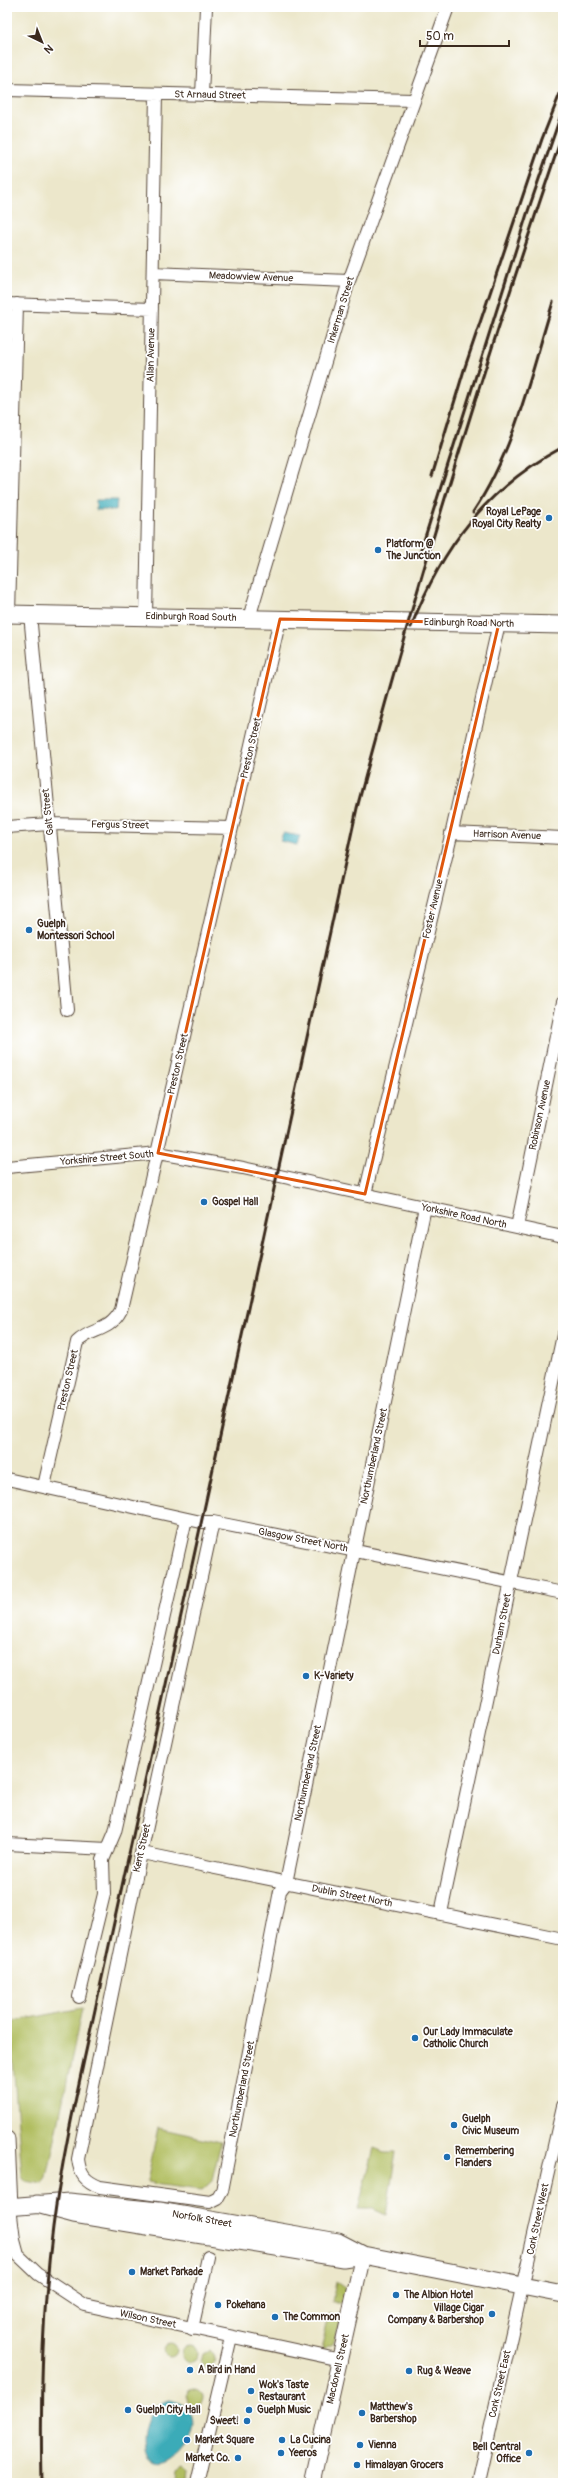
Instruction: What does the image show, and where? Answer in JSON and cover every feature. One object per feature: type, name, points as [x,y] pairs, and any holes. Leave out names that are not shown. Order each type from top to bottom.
[{"type":"main road","name":"Edinburgh Road South","points":[[8,614],[375,621]]},
{"type":"main road","name":"Edinburgh Road North","points":[[375,621],[563,624]]},
{"type":"main road","name":"Norfolk Street","points":[[9,2207],[37,2204],[74,2214],[343,2258],[363,2255],[563,2294]]},
{"type":"street","points":[[202,95],[206,7]]},
{"type":"street","name":"Inkerman Street","points":[[249,618],[349,281],[413,100],[448,7]]},
{"type":"street","name":"St Arnaud Street","points":[[7,90],[413,100]]},
{"type":"street","name":"Allan Avenue","points":[[146,616],[156,94]]},
{"type":"street","name":"Meadowview Avenue","points":[[153,273],[349,281]]},
{"type":"street","points":[[8,614],[12,304],[152,309]]},
{"type":"street","name":"Galt Street","points":[[30,614],[67,1010]]},
{"type":"street","name":"Preston Street","points":[[44,1486],[74,1350],[83,1336],[108,1327],[121,1310],[280,619]]},
{"type":"street","name":"Foster Avenue","points":[[365,1194],[452,833],[498,623]]},
{"type":"street","name":"Fergus Street","points":[[7,827],[49,824],[232,828]]},
{"type":"street","name":"Harrison Avenue","points":[[452,833],[563,838]]},
{"type":"street","name":"Robinson Avenue","points":[[517,1227],[563,1002]]},
{"type":"street","name":"Yorkshire Street South","points":[[7,1166],[158,1153],[365,1194]]},
{"type":"street","name":"Yorkshire Road North","points":[[365,1194],[425,1208],[563,1236]]},
{"type":"street","name":"Northumberland Street","points":[[82,2175],[90,2183],[116,2190],[210,2202],[218,2198],[222,2191],[280,1891],[286,1883],[425,1208]]},
{"type":"street","name":"Durham Street","points":[[441,1913],[563,1334]]},
{"type":"street","name":"Glasgow Street North","points":[[7,1479],[44,1486],[186,1519],[201,1522],[213,1522],[563,1592]]},
{"type":"street","points":[[80,1997],[104,1894],[103,1860],[115,1832],[186,1519]]},
{"type":"street","name":"Kent Street","points":[[82,2175],[78,2159],[213,1522]]},
{"type":"street","points":[[7,1844],[108,1849]]},
{"type":"street","name":"Dublin Street North","points":[[142,1853],[563,1939]]},
{"type":"street","name":"Cork Street West","points":[[524,2286],[563,2106]]},
{"type":"street","points":[[7,2139],[9,2207]]},
{"type":"street","name":"Wilson Street","points":[[9,2207],[18,2255],[25,2264],[67,2294],[85,2304],[192,2329],[341,2360]]},
{"type":"street","name":"Macdonell Street","points":[[312,2483],[341,2360],[363,2255]]},
{"type":"street","points":[[192,2329],[208,2257]]},
{"type":"street","name":"Cork Street East","points":[[478,2483],[524,2286]]},
{"type":"street","points":[[197,2483],[232,2337]]},
{"type":"highlighted area","points":[[280,619],[499,623],[365,1194],[158,1153]]},
{"type":"green space","points":[[82,2008],[47,2178],[43,2184],[26,2181],[22,2176],[10,2022]]},
{"type":"green space","points":[[158,2128],[221,2142],[212,2181],[202,2190],[153,2184],[154,2182],[147,2181]]},
{"type":"green space","points":[[374,2148],[384,2152],[396,2152],[386,2215],[373,2209],[358,2209]]},
{"type":"green space","points":[[336,2282],[346,2289],[345,2303],[332,2303]]},
{"type":"green space","points":[[329,2314],[342,2318],[332,2345],[321,2350]]},
{"type":"green space","points":[[167,2343],[173,2343],[177,2347],[177,2353],[173,2357],[167,2357],[163,2353],[163,2347]]},
{"type":"green space","points":[[190,2346],[196,2348],[198,2354],[196,2360],[190,2362],[184,2360],[182,2354],[184,2348]]},
{"type":"green space","points":[[209,2351],[213,2355],[215,2363],[209,2369],[205,2369],[201,2362],[203,2354]]},
{"type":"green space","points":[[195,2389],[201,2391],[203,2397],[201,2403],[195,2405],[189,2403],[187,2397],[189,2391]]},
{"type":"green space","points":[[183,2470],[188,2474],[187,2483],[176,2483],[177,2474]]},
{"type":"water","points":[[96,500],[117,500],[116,510],[96,510]]},
{"type":"water","points":[[283,833],[300,836],[297,845],[280,841]]},
{"type":"water","points":[[169,2400],[186,2406],[193,2416],[193,2429],[188,2443],[178,2455],[167,2463],[156,2464],[147,2457],[144,2441],[145,2433],[147,2424],[156,2408]]},
{"type":"railway","points":[[432,476],[464,370],[542,139],[563,86]]},
{"type":"railway","points":[[420,553],[527,214],[563,109]]},
{"type":"railway","points":[[42,2483],[41,2419],[46,2291],[53,2227],[66,2149],[357,808],[404,638],[454,469],[507,300],[563,133]]},
{"type":"railway","points":[[473,512],[488,488],[511,437],[553,302]]},
{"type":"railway","points":[[411,627],[423,598],[437,571],[452,546],[470,522],[489,501],[511,481],[536,463],[563,447]]},
{"type":"place","name":"Royal LePage Royal City Realty","points":[[549,518]]},
{"type":"place","name":"Platform @ The Junction","points":[[378,550]]},
{"type":"place","name":"Guelph Montessori School","points":[[29,930]]},
{"type":"place","name":"Gospel Hall","points":[[204,1202]]},
{"type":"place","name":"K-Variety","points":[[306,1676]]},
{"type":"place","name":"Our Lady Immaculate Catholic Church","points":[[415,2038]]},
{"type":"place","name":"Guelph Civic Museum","points":[[454,2125]]},
{"type":"place","name":"Remembering Flanders","points":[[447,2157]]},
{"type":"place","name":"Market Parkade","points":[[132,2272]]},
{"type":"place","name":"The Albion Hotel","points":[[396,2295]]},
{"type":"place","name":"Pokehana","points":[[218,2305]]},
{"type":"place","name":"Village Cigar Company & Barbershop","points":[[492,2314]]},
{"type":"place","name":"The Common","points":[[275,2317]]},
{"type":"place","name":"A Bird in Hand","points":[[190,2370]]},
{"type":"place","name":"Rug & Weave","points":[[409,2371]]},
{"type":"place","name":"Wok's Taste Restaurant","points":[[251,2391]]},
{"type":"place","name":"Guelph City Hall","points":[[128,2410]]},
{"type":"place","name":"Guelph Music","points":[[249,2410]]},
{"type":"place","name":"Matthew's Barbershop","points":[[362,2413]]},
{"type":"place","name":"Sweet!","points":[[247,2421]]},
{"type":"place","name":"Market Square","points":[[187,2440]]},
{"type":"place","name":"La Cucina","points":[[282,2440]]},
{"type":"place","name":"Vienna","points":[[360,2445]]},
{"type":"place","name":"Yeeros","points":[[281,2453]]},
{"type":"place","name":"Bell Central Office","points":[[529,2453]]},
{"type":"place","name":"Market Co.","points":[[238,2458]]},
{"type":"place","name":"Himalayan Grocers","points":[[357,2465]]}]
